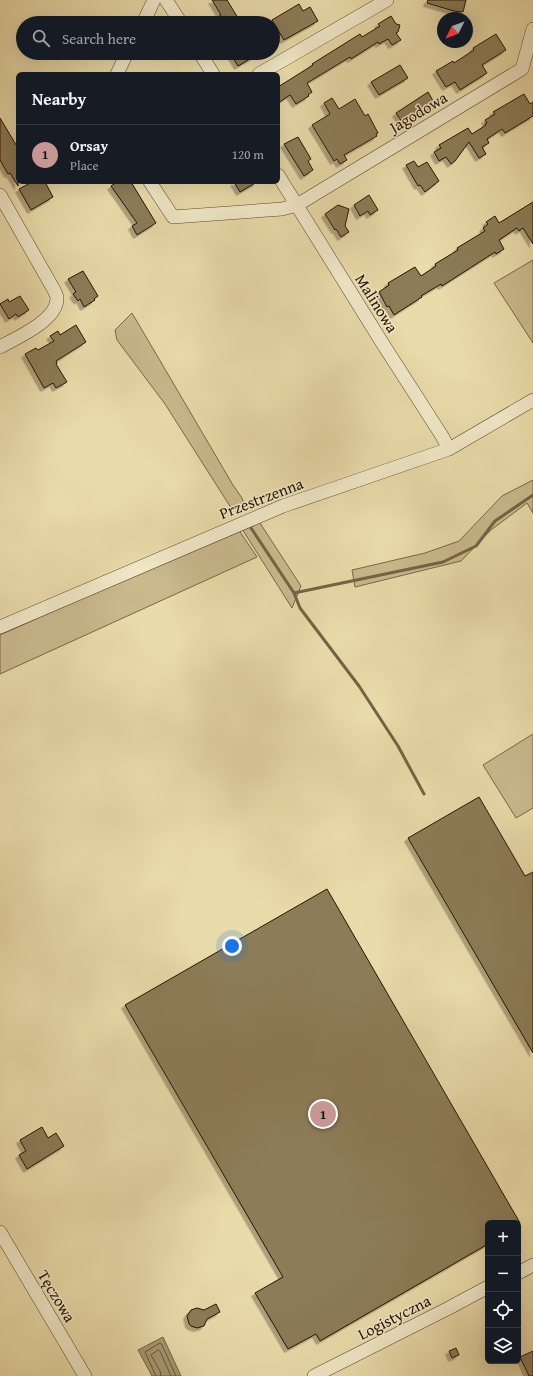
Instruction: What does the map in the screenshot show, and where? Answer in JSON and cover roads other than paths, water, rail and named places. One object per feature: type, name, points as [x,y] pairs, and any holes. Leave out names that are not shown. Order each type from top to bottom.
[{"type":"street","points":[[146,16],[154,0]]},
{"type":"street","points":[[166,0],[176,16]]},
{"type":"street","points":[[262,72],[387,0]]},
{"type":"street","name":"Jagodowa","points":[[151,184],[172,217],[282,209],[297,205],[522,69],[533,29]]},
{"type":"street","points":[[118,72],[124,60]]},
{"type":"street","points":[[204,60],[212,72]]},
{"type":"street","name":"Malinowa","points":[[280,178],[449,449]]},
{"type":"street","points":[[0,196],[54,290],[57,298],[56,304],[48,319],[0,347]]},
{"type":"street","name":"Przestrzenna","points":[[0,626],[283,506],[449,449],[533,400]]},
{"type":"street","name":"Tęczowa","points":[[0,1232],[85,1376]]},
{"type":"street","points":[[521,1271],[533,1265]]},
{"type":"street","name":"Logistyczna","points":[[314,1376],[447,1310],[485,1289]]},
{"type":"water","points":[[163,1337],[181,1376],[152,1376],[138,1350]]},
{"type":"waterway","points":[[249,525],[294,593],[443,562],[476,546],[495,521],[533,495]]},
{"type":"waterway","points":[[294,593],[300,608],[359,686],[398,746],[424,794]]},
{"type":"place","name":"Orsay","points":[[323,1114]]}]
